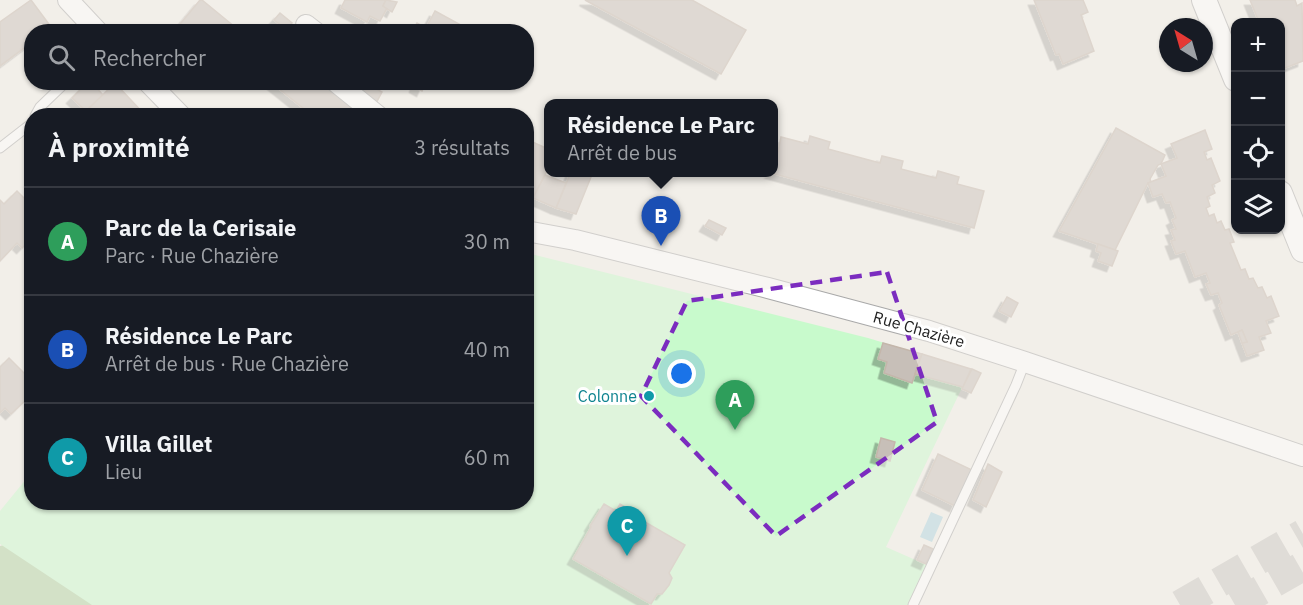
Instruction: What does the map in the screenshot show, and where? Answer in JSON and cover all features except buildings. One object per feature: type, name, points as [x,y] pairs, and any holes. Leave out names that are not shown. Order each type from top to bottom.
[{"type":"street","points":[[68,0],[90,24]]},
{"type":"street","points":[[1204,0],[1233,72]]},
{"type":"street","points":[[156,90],[173,108]]},
{"type":"street","points":[[346,90],[368,108]]},
{"type":"street","points":[[1285,203],[1303,250]]},
{"type":"street","name":"Rue Chazière","points":[[534,232],[575,240],[919,328],[1303,456]]},
{"type":"lane","points":[[39,108],[58,90]]},
{"type":"lane","points":[[0,148],[24,129]]},
{"type":"lane","points":[[913,605],[1025,362]]},
{"type":"highlighted area","points":[[887,272],[937,422],[776,536],[641,396],[687,301]]},
{"type":"green space","points":[[534,255],[868,338],[971,369],[886,547],[927,565],[909,605],[92,605],[0,544],[0,511],[24,482],[24,510],[534,510]]},
{"type":"green space","points":[[44,534],[155,605],[0,605],[0,546]]},
{"type":"water","points":[[931,512],[943,517],[932,542],[920,537]]},
{"type":"tunnel","points":[[1180,605],[1303,534]]},
{"type":"tunnel","points":[[1235,605],[1303,566]]},
{"type":"place","name":"Résidence Le Parc","points":[[661,246]]},
{"type":"place","name":"Colonne","points":[[649,396]]},
{"type":"place","name":"Parc de la Cerisaie","points":[[735,430]]},
{"type":"place","name":"Villa Gillet","points":[[627,556]]}]
